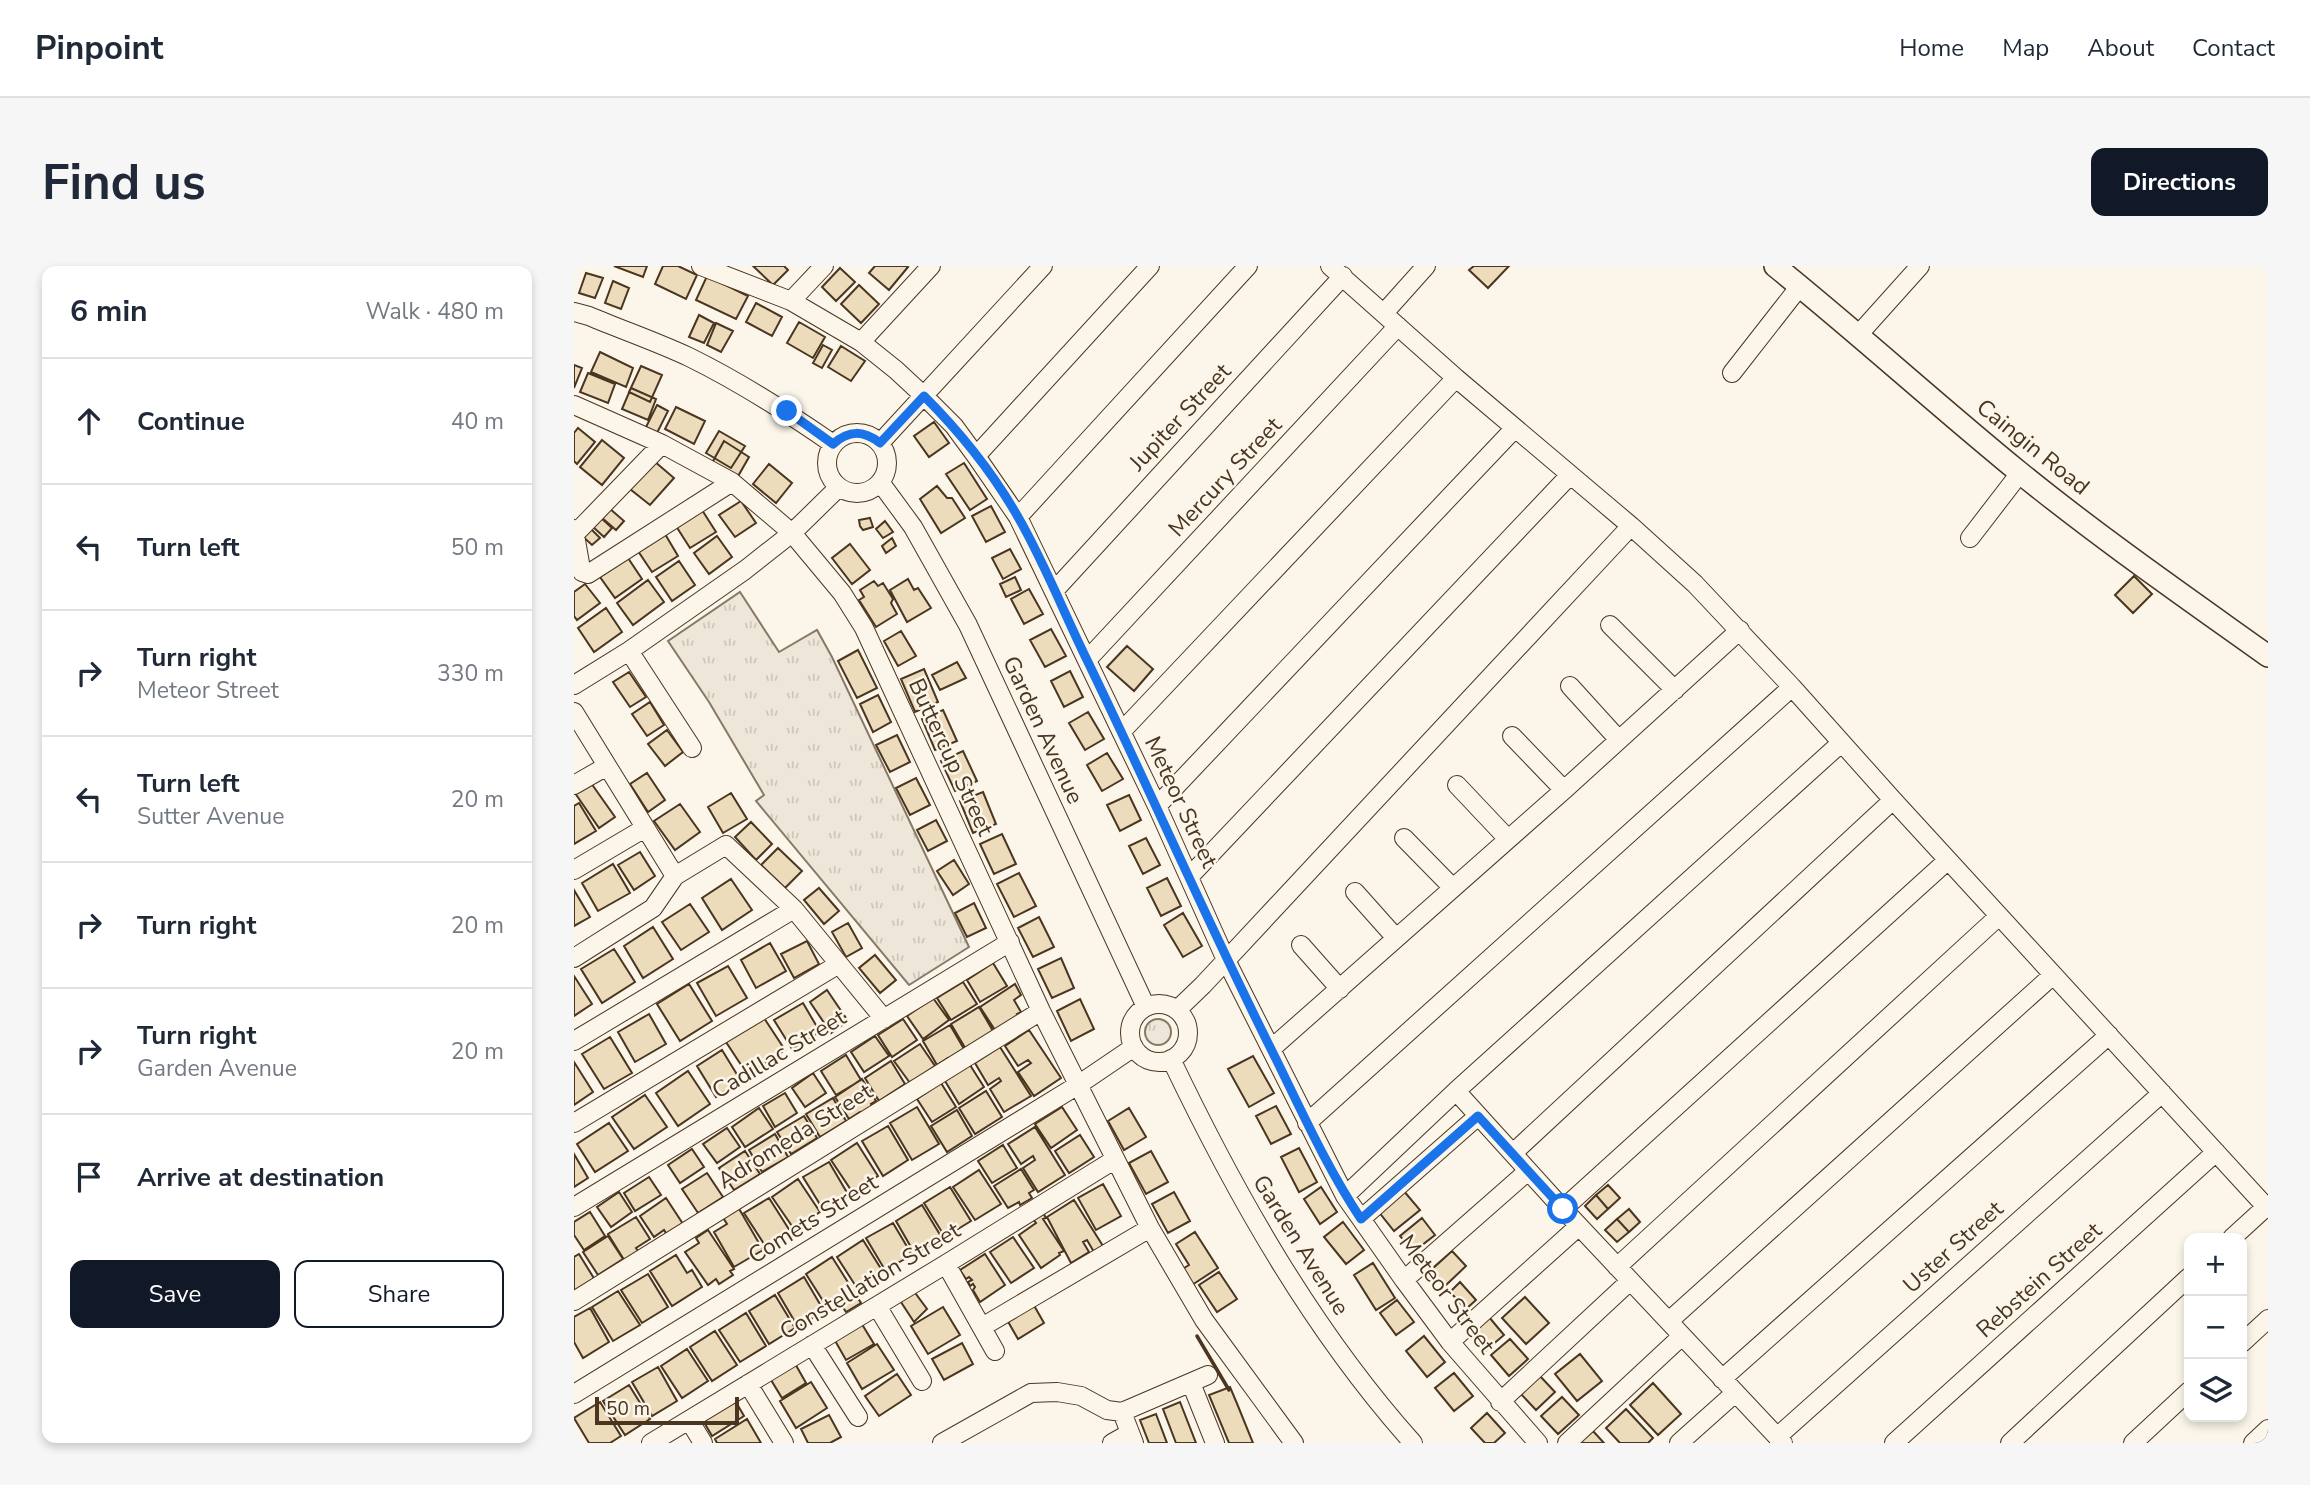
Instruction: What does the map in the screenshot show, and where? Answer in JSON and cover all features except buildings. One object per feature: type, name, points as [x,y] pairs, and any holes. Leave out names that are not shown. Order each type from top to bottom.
[{"type":"street","name":"Meteor Street","points":[[701,266],[723,270],[791,301],[861,342],[924,396],[954,426],[976,456],[1018,517],[1122,731],[1226,960],[1345,1196],[1450,1342],[1538,1443]]},
{"type":"street","points":[[791,301],[824,266]]},
{"type":"street","points":[[861,342],[931,266]]},
{"type":"street","points":[[880,443],[1043,266]]},
{"type":"street","points":[[976,456],[1150,266]]},
{"type":"street","points":[[1018,517],[1248,266]]},
{"type":"street","points":[[1384,313],[1426,266]]},
{"type":"street","name":"Caingin Road","points":[[1775,266],[2020,472],[2152,574],[2268,656]]},
{"type":"street","points":[[1859,334],[1920,266]]},
{"type":"street","points":[[1337,271],[1456,379],[1631,526],[1695,584],[1740,630],[2267,1208],[2238,1233]]},
{"type":"street","name":"Jupiter Street","points":[[1054,591],[1337,271]]},
{"type":"street","points":[[1732,373],[1800,286]]},
{"type":"street","points":[[574,312],[638,336],[710,368],[787,411],[833,444]]},
{"type":"street","name":"Mercury Street","points":[[1087,660],[1398,326]]},
{"type":"street","points":[[1122,731],[1456,379]]},
{"type":"street","name":"Buttercup Street","points":[[574,405],[662,444],[732,482],[792,533],[842,593],[864,628],[1041,1011],[1150,1228],[1204,1320],[1294,1443]]},
{"type":"street","points":[[1157,806],[1515,428]]},
{"type":"street","points":[[856,432],[869,435],[880,443],[887,463],[880,482],[871,489],[860,493],[849,492],[839,487],[831,478],[827,467],[828,455],[833,444],[843,435],[856,432]]},
{"type":"street","points":[[575,534],[662,444]]},
{"type":"street","points":[[1970,538],[2020,472]]},
{"type":"street","points":[[1189,877],[1570,475]]},
{"type":"street","points":[[574,529],[582,572],[589,574],[732,482]]},
{"type":"street","name":"Garden Avenue","points":[[880,482],[913,527],[968,625],[1146,1007]]},
{"type":"street","points":[[574,685],[745,570],[792,533],[839,487]]},
{"type":"street","points":[[1177,1010],[1631,526]]},
{"type":"street","points":[[1611,625],[1675,690]]},
{"type":"street","points":[[1271,1049],[1740,630]]},
{"type":"street","points":[[629,650],[692,748]]},
{"type":"street","points":[[1570,686],[1619,740]]},
{"type":"street","points":[[1307,1123],[1792,687]]},
{"type":"street","points":[[574,712],[675,876]]},
{"type":"street","points":[[1512,736],[1564,790]]},
{"type":"street","points":[[1345,1196],[1456,1091],[1841,743]]},
{"type":"street","points":[[574,785],[607,766]]},
{"type":"street","points":[[1457,785],[1508,839]]},
{"type":"street","points":[[1513,1153],[1893,800]]},
{"type":"street","points":[[574,870],[645,828]]},
{"type":"street","points":[[1404,838],[1453,888]]},
{"type":"street","points":[[574,958],[653,908],[675,876],[726,845],[794,909],[884,1019]]},
{"type":"street","points":[[1563,1209],[1948,860]]},
{"type":"street","points":[[1355,892],[1396,938]]},
{"type":"street","points":[[574,1041],[794,909]]},
{"type":"street","points":[[1617,1266],[2000,916]]},
{"type":"street","name":"Cadillac Street","points":[[574,1207],[1010,942]]},
{"type":"street","points":[[1301,945],[1340,989]]},
{"type":"street","points":[[574,1123],[839,964]]},
{"type":"street","points":[[1669,1321],[2053,975]]},
{"type":"street","points":[[1162,1004],[1177,1010],[1185,1019],[1188,1030],[1187,1042],[1181,1052],[1171,1059],[1157,1061],[1144,1057],[1134,1047],[1131,1039],[1133,1020],[1146,1007],[1162,1004]]},
{"type":"street","name":"Adromeda Street","points":[[574,1301],[1041,1011]]},
{"type":"street","points":[[1723,1379],[2109,1035]]},
{"type":"street","name":"Comets Street","points":[[574,1394],[1078,1085],[1134,1047]]},
{"type":"street","name":"Garden Avenue","points":[[1171,1059],[1204,1128],[1276,1255],[1360,1380],[1413,1443]]},
{"type":"street","points":[[1456,1091],[1780,1440]]},
{"type":"street","name":"Uster Street","points":[[1780,1440],[2162,1093]]},
{"type":"street","points":[[1361,1219],[1478,1116]]},
{"type":"street","name":"Rebstein Street","points":[[1894,1443],[2216,1152]]},
{"type":"street","name":"Constellation Street","points":[[652,1443],[1114,1160]]},
{"type":"street","points":[[1404,1280],[1528,1171]]},
{"type":"street","points":[[1450,1342],[1579,1226]]},
{"type":"street","points":[[982,1327],[1150,1228]]},
{"type":"street","points":[[946,1265],[995,1351]]},
{"type":"street","points":[[1500,1402],[1630,1281]]},
{"type":"street","points":[[2010,1443],[2184,1282]]},
{"type":"street","points":[[877,1306],[922,1381]]},
{"type":"street","points":[[2247,1338],[2268,1319]]},
{"type":"street","points":[[1567,1443],[1682,1336]]},
{"type":"street","points":[[812,1345],[858,1417]]},
{"type":"street","points":[[942,1443],[1031,1393],[1057,1392],[1081,1396],[1107,1410],[1122,1412],[1208,1375]]},
{"type":"street","points":[[1191,1383],[1215,1443]]},
{"type":"street","points":[[748,1384],[784,1443]]},
{"type":"street","points":[[1679,1443],[1735,1393]]},
{"type":"street","points":[[2133,1443],[2184,1396]]},
{"type":"street","points":[[1112,1443],[1132,1438],[1122,1412]]},
{"type":"street","points":[[690,1420],[703,1443]]},
{"type":"street","points":[[2253,1443],[2268,1429]]},
{"type":"green space","points":[[740,592],[779,652],[817,630],[969,947],[909,985],[756,801],[764,795],[709,702],[668,641]]},
{"type":"green space","points":[[1158,1019],[1167,1023],[1171,1032],[1167,1041],[1158,1045],[1149,1041],[1145,1032],[1149,1023]]},
{"type":"wall","points":[[1197,1336],[1229,1390]]},
{"type":"route","points":[[787,411],[833,444],[843,435],[856,432],[869,435],[880,443],[924,396],[954,426],[976,456],[1018,517],[1122,731],[1226,960],[1345,1196],[1361,1219],[1478,1116],[1563,1209]]}]
